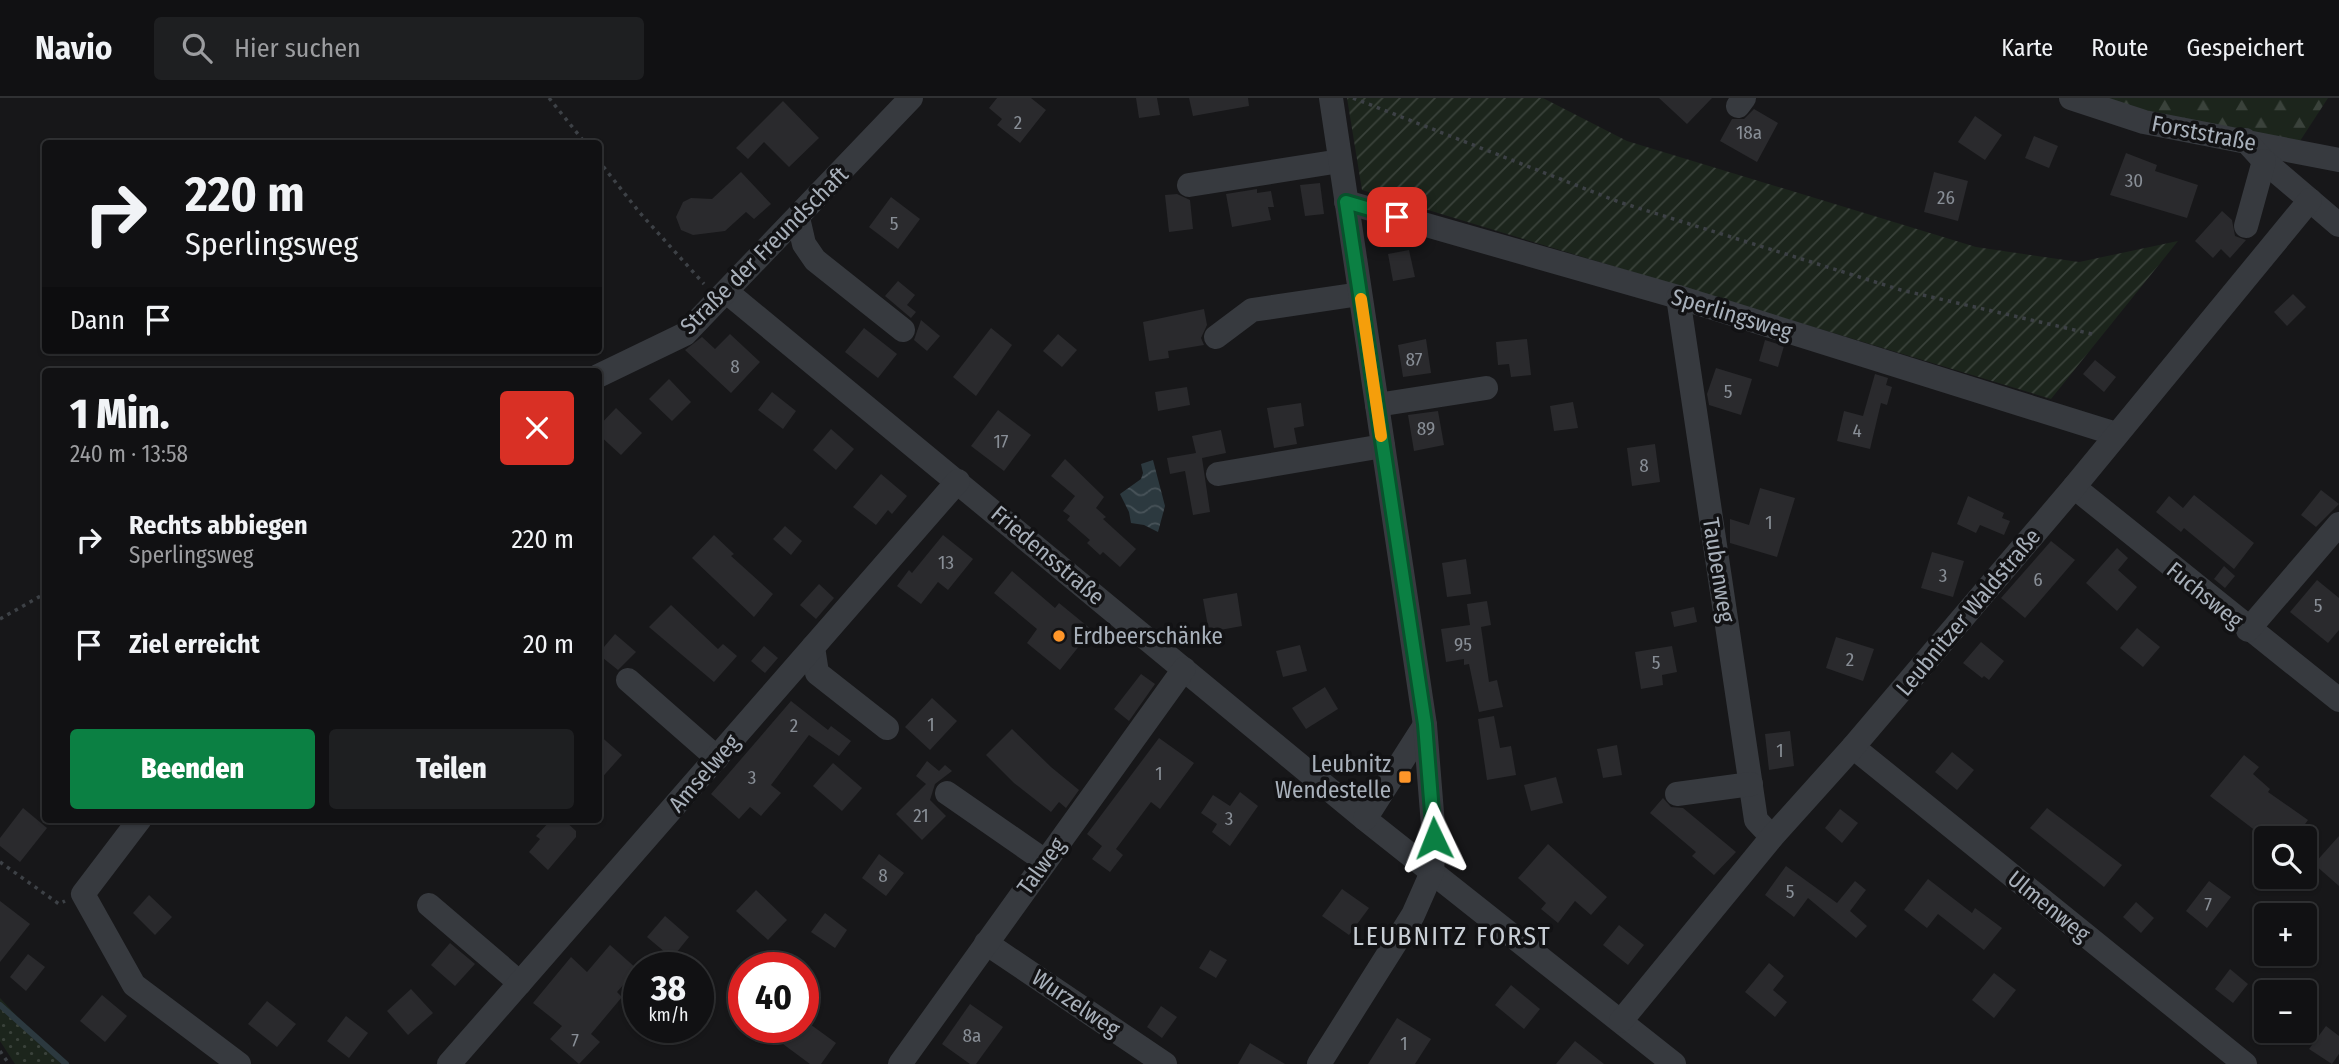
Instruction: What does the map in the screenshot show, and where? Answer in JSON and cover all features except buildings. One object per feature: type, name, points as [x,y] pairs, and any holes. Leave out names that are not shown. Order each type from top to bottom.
[{"type":"street","name":"Straße der Freundschaft","points":[[602,374],[685,334],[911,98]]},
{"type":"street","points":[[1319,1064],[1413,915],[1432,872],[1432,785],[1425,724],[1331,98]]},
{"type":"street","name":"Forststraße","points":[[2071,98],[2144,122],[2339,160]]},
{"type":"street","points":[[2245,140],[2263,161],[2339,225]]},
{"type":"street","points":[[1189,185],[1340,161]]},
{"type":"street","points":[[2246,226],[2263,161]]},
{"type":"street","name":"Leubnitzer Waldstraße","points":[[1621,1021],[1772,837],[1853,747],[2074,488],[2116,433],[2310,200]]},
{"type":"street","name":"Sperlingsweg","points":[[1346,202],[1678,297],[2116,433]]},
{"type":"street","points":[[798,218],[804,244],[815,260],[903,330]]},
{"type":"street","points":[[1216,337],[1252,310],[1360,293]]},
{"type":"street","name":"Friedensstraße","points":[[724,296],[958,481],[1364,819],[1674,1064]]},
{"type":"street","name":"Taubenweg","points":[[1678,297],[1756,820],[1772,837]]},
{"type":"street","points":[[1377,405],[1486,388]]},
{"type":"street","points":[[1218,474],[1383,446]]},
{"type":"street","name":"Amselweg","points":[[449,1064],[958,481]]},
{"type":"street","name":"Fuchsweg","points":[[2074,488],[2248,630],[2339,700]]},
{"type":"street","points":[[2248,630],[2339,524]]},
{"type":"street","points":[[813,647],[817,673],[887,728]]},
{"type":"street","name":"Talweg","points":[[900,1064],[1184,669]]},
{"type":"street","points":[[628,680],[717,758]]},
{"type":"street","points":[[1364,819],[1425,724]]},
{"type":"street","name":"Ulmenweg","points":[[1853,747],[2245,1064]]},
{"type":"street","points":[[1677,794],[1751,784]]},
{"type":"street","points":[[947,793],[1045,861]]},
{"type":"street","points":[[137,823],[83,894],[134,985],[239,1064]]},
{"type":"street","points":[[429,905],[520,983]]},
{"type":"street","name":"Wurzelweg","points":[[986,943],[1165,1064]]},
{"type":"path","points":[[549,98],[583,140]]},
{"type":"path","points":[[1353,98],[1619,202],[1901,290],[2092,334]]},
{"type":"path","points":[[602,165],[678,257],[724,296]]},
{"type":"path","points":[[0,619],[42,595]]},
{"type":"path","points":[[0,862],[59,904],[83,894]]},
{"type":"path","points":[[0,1051],[9,1064]]},
{"type":"green space","points":[[1347,98],[1543,98],[1627,141],[1976,247],[2079,262],[2178,241],[2051,399],[1362,190]]},
{"type":"green space","points":[[2104,98],[2328,98],[2300,141],[2154,115]]},
{"type":"green space","points":[[0,998],[61,1064],[15,1064],[0,1041]]},
{"type":"water","points":[[1153,460],[1165,506],[1158,532],[1144,525],[1131,523],[1120,494],[1141,479],[1141,464]]},
{"type":"waterway","points":[[0,1005],[66,1064]]},
{"type":"slow traffic","points":[[1361,299],[1381,436]]},
{"type":"place","name":"Erdbeerschänke","points":[[1059,636]]},
{"type":"place","name":"Leubnitz Wendestelle","points":[[1405,777]]},
{"type":"district","name":"LEUBNITZ FORST","points":[[1452,936]]},
{"type":"route","points":[[1397,217],[1346,202],[1425,724],[1432,785],[1434,838]]}]
